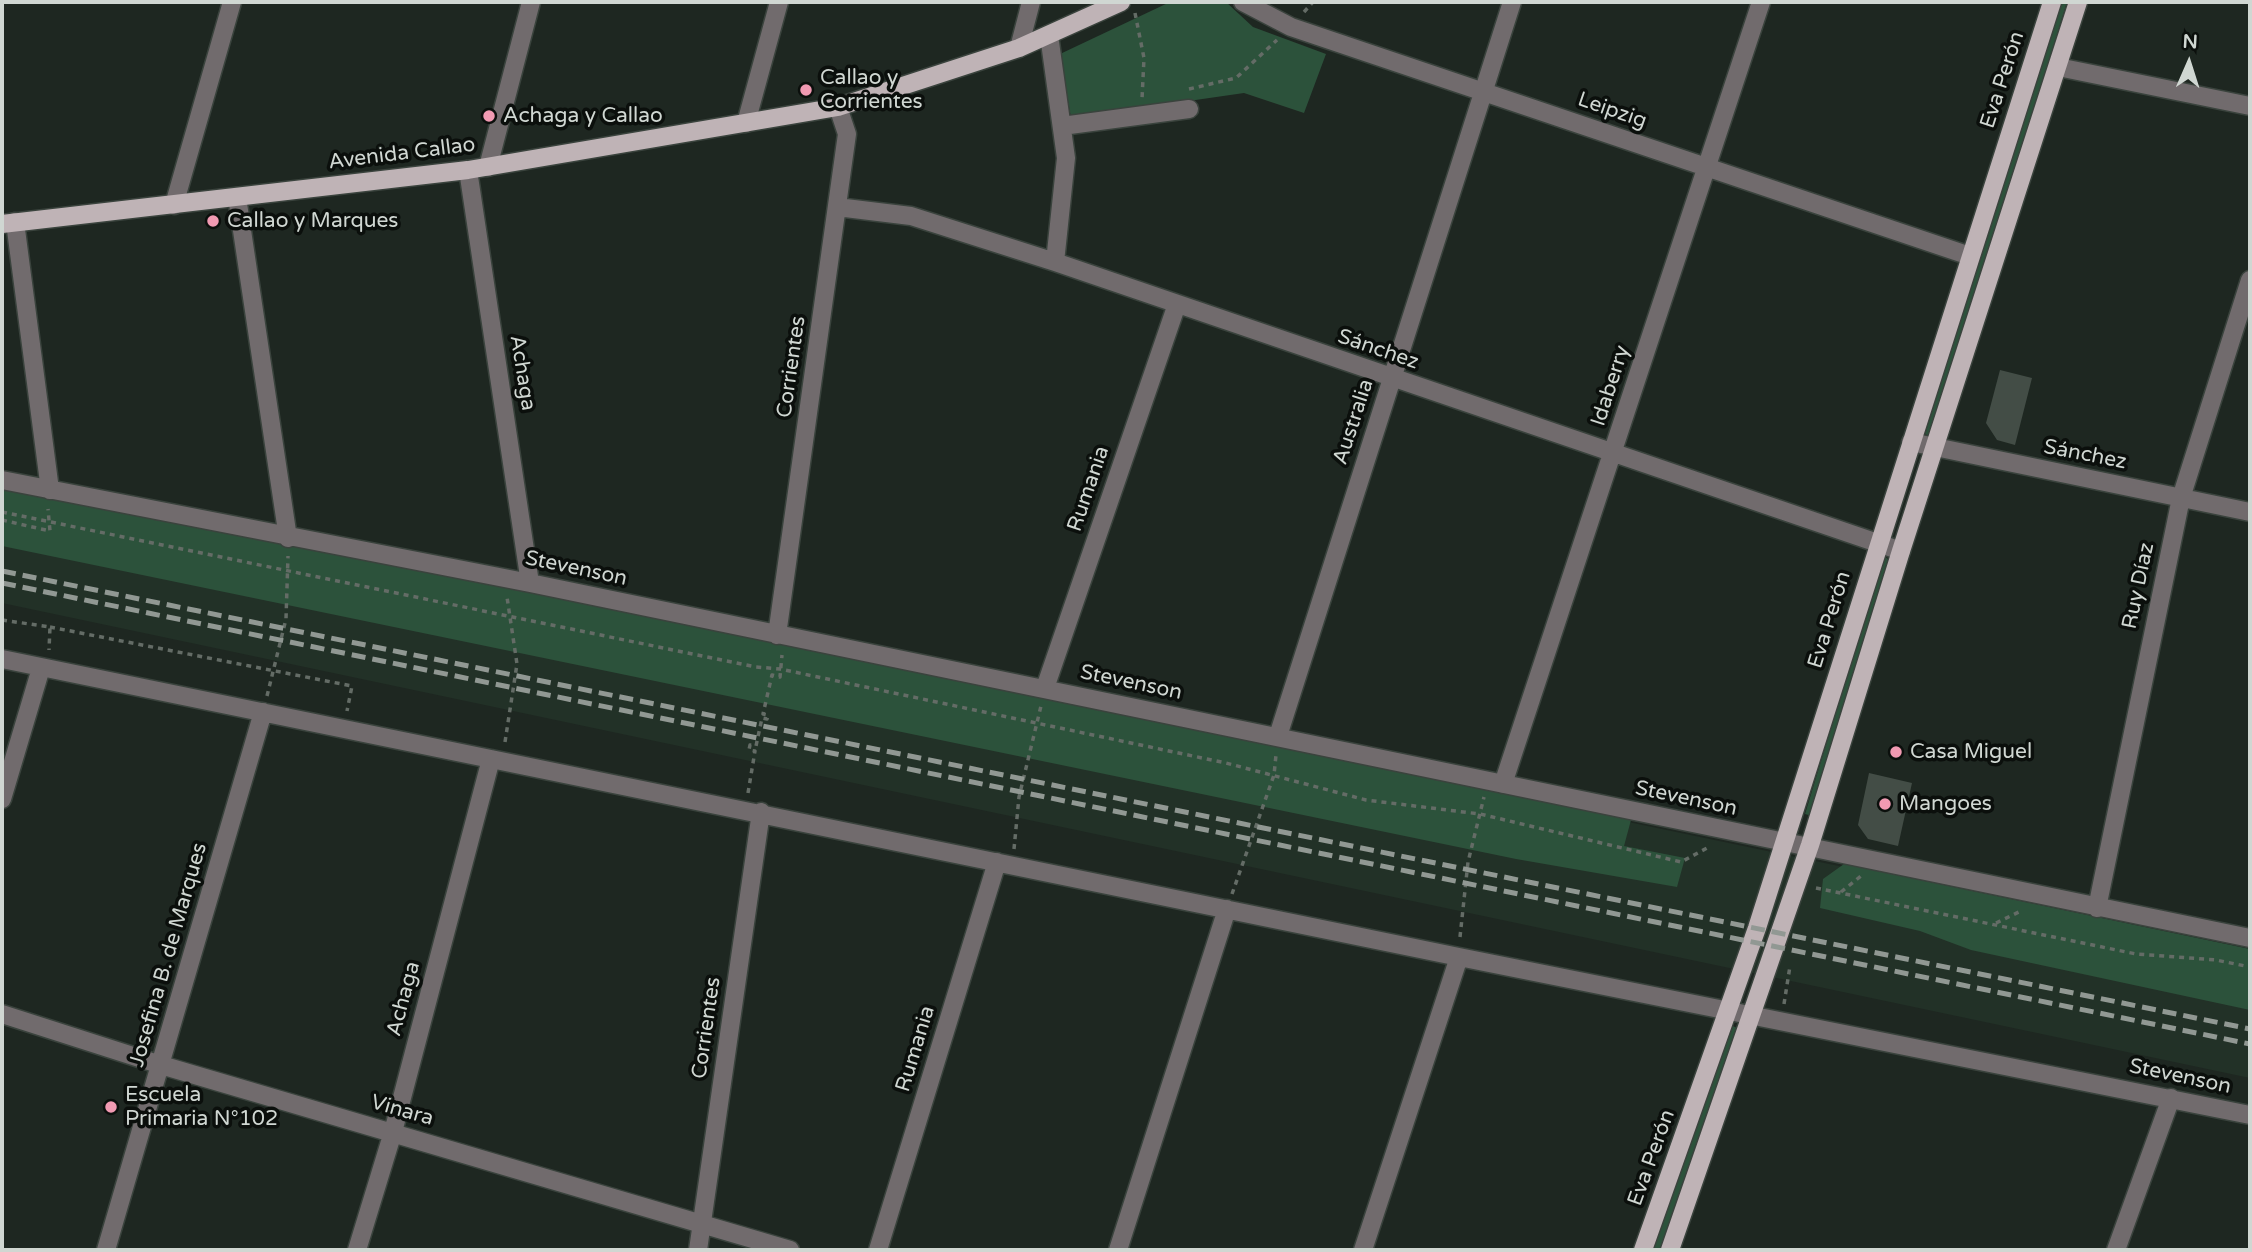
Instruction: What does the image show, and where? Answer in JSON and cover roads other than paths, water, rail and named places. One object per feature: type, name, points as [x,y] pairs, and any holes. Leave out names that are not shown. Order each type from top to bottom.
[{"type":"main road","name":"Avenida Callao","points":[[8,223],[468,170],[838,107],[1019,48],[1121,2]]},
{"type":"main road","name":"Eva Perón","points":[[1643,1250],[1730,1010],[2052,2]]},
{"type":"main road","points":[[1670,1250],[1810,845],[1900,551],[2078,2]]},
{"type":"street","points":[[174,205],[232,2]]},
{"type":"street","points":[[488,167],[531,2]]},
{"type":"street","points":[[746,123],[779,2]]},
{"type":"street","points":[[1019,48],[1031,2]]},
{"type":"street","name":"Leipzig","points":[[1243,2],[1291,27],[1970,256]]},
{"type":"street","name":"Australia","points":[[1278,736],[1512,2]]},
{"type":"street","name":"Idaberry","points":[[1495,783],[1612,454],[1761,2]]},
{"type":"street","points":[[1049,35],[1066,158],[1055,262]]},
{"type":"street","points":[[2058,67],[2250,106]]},
{"type":"street","name":"Corrientes","points":[[777,635],[847,134],[838,107]]},
{"type":"street","points":[[1062,126],[1189,109]]},
{"type":"street","name":"Achaga","points":[[468,170],[530,583]]},
{"type":"street","points":[[237,197],[288,538]]},
{"type":"street","name":"Sánchez","points":[[837,207],[911,216],[1055,262],[1900,551]]},
{"type":"street","points":[[8,223],[50,490]]},
{"type":"street","name":"Ruy Díaz","points":[[2097,908],[2180,498],[2250,280]]},
{"type":"street","name":"Rumania","points":[[1045,688],[1177,304]]},
{"type":"street","name":"Sánchez","points":[[1911,442],[2250,512]]},
{"type":"street","name":"Stevenson","points":[[2,480],[288,538],[530,583],[1495,783],[1810,845],[2097,908],[2250,938]]},
{"type":"street","name":"Stevenson","points":[[2,659],[753,810],[1459,957],[1752,1013],[2250,1115]]},
{"type":"street","points":[[2,799],[41,668]]},
{"type":"street","name":"Josefina B. de Marques","points":[[106,1250],[263,712]]},
{"type":"street","name":"Achaga","points":[[357,1250],[393,1132],[496,760]]},
{"type":"street","name":"Corrientes","points":[[698,1250],[753,810]]},
{"type":"street","name":"Rumania","points":[[878,1250],[1005,864]]},
{"type":"street","points":[[1118,1250],[1227,909]]},
{"type":"street","points":[[1363,1250],[1459,957]]},
{"type":"street","name":"Vinara","points":[[2,1014],[161,1065],[790,1250]]},
{"type":"street","points":[[2116,1250],[2171,1098]]},
{"type":"railway","points":[[2,571],[2250,1029]]},
{"type":"railway","points":[[2,583],[2250,1044]]},
{"type":"place","name":"Callao y Corrientes","points":[[806,90]]},
{"type":"place","name":"Achaga y Callao","points":[[489,116]]},
{"type":"place","name":"Callao y Marques","points":[[213,221]]},
{"type":"place","name":"Casa Miguel","points":[[1896,752]]},
{"type":"place","name":"Mangoes","points":[[1885,804]]},
{"type":"place","name":"Escuela Primaria N°102","points":[[111,1107]]}]
